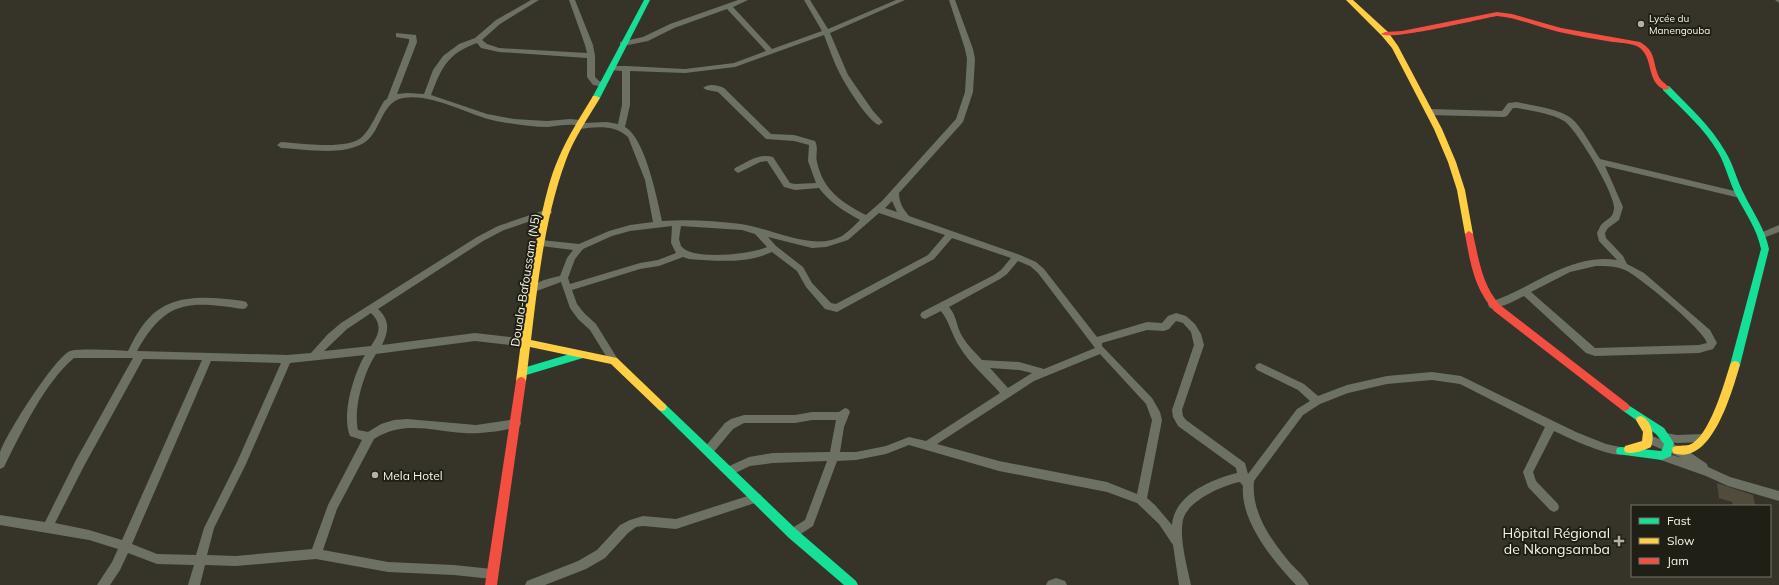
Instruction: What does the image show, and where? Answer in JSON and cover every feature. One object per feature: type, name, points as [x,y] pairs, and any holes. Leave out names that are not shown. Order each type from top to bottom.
[{"type":"main road","name":"Douala-Bafoussam (N5)","points":[[492,580],[541,243],[548,212],[562,160],[579,124],[603,85],[647,0]]},
{"type":"main road","points":[[1349,0],[1385,34],[1395,48],[1429,112],[1452,162],[1461,190],[1478,280],[1482,289],[1494,305],[1634,414],[1660,431],[1671,445],[1686,450],[1700,442],[1716,418],[1734,372],[1765,250],[1763,235],[1740,195],[1732,172],[1722,151],[1708,131],[1656,78],[1648,51],[1638,44],[1560,30],[1517,17],[1497,14],[1385,34]]},
{"type":"main road","points":[[527,343],[614,361],[793,534],[852,585]]},
{"type":"main road","points":[[523,372],[581,354]]},
{"type":"main road","points":[[1621,451],[1647,444],[1649,440],[1647,426],[1634,414]]},
{"type":"main road","points":[[1621,451],[1662,456],[1667,453],[1671,445]]},
{"type":"street","points":[[427,96],[437,70],[443,61],[458,49],[478,40],[498,22],[536,0]]},
{"type":"street","points":[[572,0],[589,45],[591,56],[591,77],[596,83],[603,85]]},
{"type":"street","points":[[623,44],[645,39],[672,26],[745,0]]},
{"type":"street","points":[[807,0],[826,32],[844,75],[870,113],[879,122]]},
{"type":"street","points":[[612,68],[685,71],[710,69],[745,62],[826,32],[902,0]]},
{"type":"street","points":[[614,361],[593,327],[581,316],[573,305],[564,278],[571,258],[580,247],[609,234],[630,228],[677,223],[727,225],[757,230],[812,245],[826,244],[845,238],[895,192],[960,120],[964,110],[971,77],[971,60],[966,38],[952,0]]},
{"type":"street","points":[[728,6],[771,52]]},
{"type":"street","points":[[281,145],[355,145],[366,138],[382,110],[391,99],[413,42],[413,37],[400,35]]},
{"type":"street","points":[[478,40],[484,46],[499,50],[591,56]]},
{"type":"street","points":[[621,127],[626,114],[628,102],[626,68]]},
{"type":"street","points":[[707,88],[717,88],[721,90],[770,137],[776,139],[789,138],[812,143],[814,149],[812,164],[822,185],[832,200],[866,219]]},
{"type":"street","points":[[391,99],[400,96],[427,96],[485,116],[497,118],[542,124],[565,121],[579,124],[621,127],[627,130],[639,153],[649,180],[658,224]]},
{"type":"street","points":[[1429,112],[1504,114],[1511,105],[1517,105],[1556,114],[1573,124],[1606,176],[1619,207],[1616,218],[1605,226],[1601,233],[1602,239],[1620,258],[1624,266]]},
{"type":"street","points":[[738,170],[759,158],[764,157],[770,159],[786,185],[795,187],[822,185]]},
{"type":"street","points":[[1597,161],[1740,195]]},
{"type":"street","points":[[895,192],[895,200],[906,218]]},
{"type":"street","points":[[878,209],[1017,257],[1033,264],[1041,271],[1098,345],[1149,401],[1156,412],[1157,420],[1141,500]]},
{"type":"street","points":[[313,357],[331,336],[344,326],[487,235],[512,223],[548,212]]},
{"type":"street","points":[[677,223],[675,242],[677,250],[682,254],[698,257],[745,256],[760,254],[773,248]]},
{"type":"street","points":[[1763,235],[1779,228]]},
{"type":"street","points":[[757,230],[773,248],[800,269],[809,285],[828,306],[836,308],[931,257],[951,234]]},
{"type":"street","points":[[541,243],[580,247]]},
{"type":"street","points":[[567,288],[640,266],[659,263],[682,254]]},
{"type":"street","points":[[925,315],[1004,272],[1017,257]]},
{"type":"street","points":[[1494,305],[1507,301],[1524,291],[1579,266],[1603,263],[1624,266],[1643,278],[1692,319],[1710,338],[1712,343],[1710,346],[1699,349],[1595,352],[1590,350],[1524,291]]},
{"type":"street","points":[[534,289],[564,278]]},
{"type":"street","points":[[48,527],[135,355],[146,330],[156,317],[165,309],[182,303],[211,301],[243,304]]},
{"type":"street","points":[[942,305],[950,315],[958,337],[1006,393]]},
{"type":"street","points":[[370,436],[361,436],[354,433],[351,418],[361,376],[367,360],[380,340],[383,328],[382,320],[372,309]]},
{"type":"street","points":[[928,445],[1006,393],[1042,372],[1098,345],[1147,326],[1164,327],[1172,318],[1176,317],[1184,320],[1192,327],[1198,337],[1198,345],[1177,410],[1178,417],[1182,423],[1241,466],[1254,516],[1280,560],[1303,585]]},
{"type":"street","points":[[0,464],[52,374],[67,357],[76,354],[287,359],[475,337],[527,343]]},
{"type":"street","points":[[103,585],[116,566],[125,547],[208,357]]},
{"type":"street","points":[[194,585],[209,528],[241,464],[287,359]]},
{"type":"street","points":[[980,364],[1019,366],[1042,372]]},
{"type":"street","points":[[1260,367],[1301,387],[1317,401]]},
{"type":"street","points":[[1185,585],[1178,543],[1178,518],[1192,499],[1233,478],[1246,481],[1249,480],[1300,412],[1317,401],[1347,389],[1370,383],[1421,376],[1441,376],[1460,380],[1546,423],[1588,442],[1621,451]]},
{"type":"street","points":[[708,451],[729,426],[744,419],[795,419],[812,416],[843,414],[834,456],[809,523],[793,534]]},
{"type":"street","points":[[316,554],[332,508],[370,436],[378,430],[387,426],[402,423],[478,429],[516,423]]},
{"type":"street","points":[[1546,423],[1551,426],[1528,472],[1532,484],[1554,507]]},
{"type":"street","points":[[1671,445],[1677,439],[1700,442],[1698,456],[1705,469]]},
{"type":"street","points":[[1649,440],[1671,445],[1705,469],[1728,481],[1779,496]]},
{"type":"street","points":[[729,471],[748,462],[773,458],[856,456],[871,454],[909,441],[928,445],[999,466],[1107,488],[1141,500],[1151,508],[1178,543]]},
{"type":"street","points":[[1662,456],[1705,469]]},
{"type":"street","points":[[531,585],[582,565],[601,554],[624,529],[634,523],[643,520],[676,524],[757,498]]},
{"type":"street","points":[[0,520],[48,527],[104,539],[157,559],[251,560],[316,554],[388,567],[454,570],[492,580]]},
{"type":"street","points":[[1052,585],[1056,583],[1061,585]]},
{"type":"building","points":[[1717,483],[1753,495],[1755,505],[1733,505],[1732,502],[1719,498]]},
{"type":"traffic: fast","points":[[596,98],[647,0]]},
{"type":"traffic: fast","points":[[1666,88],[1704,126],[1717,143],[1725,157],[1738,192],[1756,222],[1764,242],[1765,249],[1735,365]]},
{"type":"traffic: fast","points":[[523,372],[580,355]]},
{"type":"traffic: fast","points":[[662,407],[793,534],[852,585]]},
{"type":"traffic: fast","points":[[1621,451],[1662,456],[1667,453],[1669,443],[1660,431],[1625,407]]},
{"type":"traffic: slow","points":[[1349,0],[1385,34],[1395,48],[1438,129],[1452,162],[1461,190],[1469,234]]},
{"type":"traffic: slow","points":[[521,381],[536,269],[546,212],[553,185],[562,159],[596,98]]},
{"type":"traffic: slow","points":[[527,343],[614,361],[662,407]]},
{"type":"traffic: slow","points":[[1677,450],[1687,450],[1693,448],[1700,443],[1707,434],[1719,411],[1735,365]]},
{"type":"traffic: slow","points":[[1629,449],[1647,444],[1648,431],[1641,420]]},
{"type":"traffic: jam","points":[[1385,34],[1402,33],[1497,14],[1510,15],[1560,30],[1637,44],[1646,50],[1650,57],[1656,78],[1666,88]]},
{"type":"traffic: jam","points":[[1469,234],[1480,283],[1490,300],[1497,308],[1625,407]]},
{"type":"traffic: jam","points":[[491,585],[521,381]]},
{"type":"place","name":"Lycée du Manengouba","points":[[1641,24]]},
{"type":"place","name":"Mela Hotel","points":[[375,475]]},
{"type":"place","name":"Hôpital Régional de Nkongsamba","points":[[1619,541]]}]
